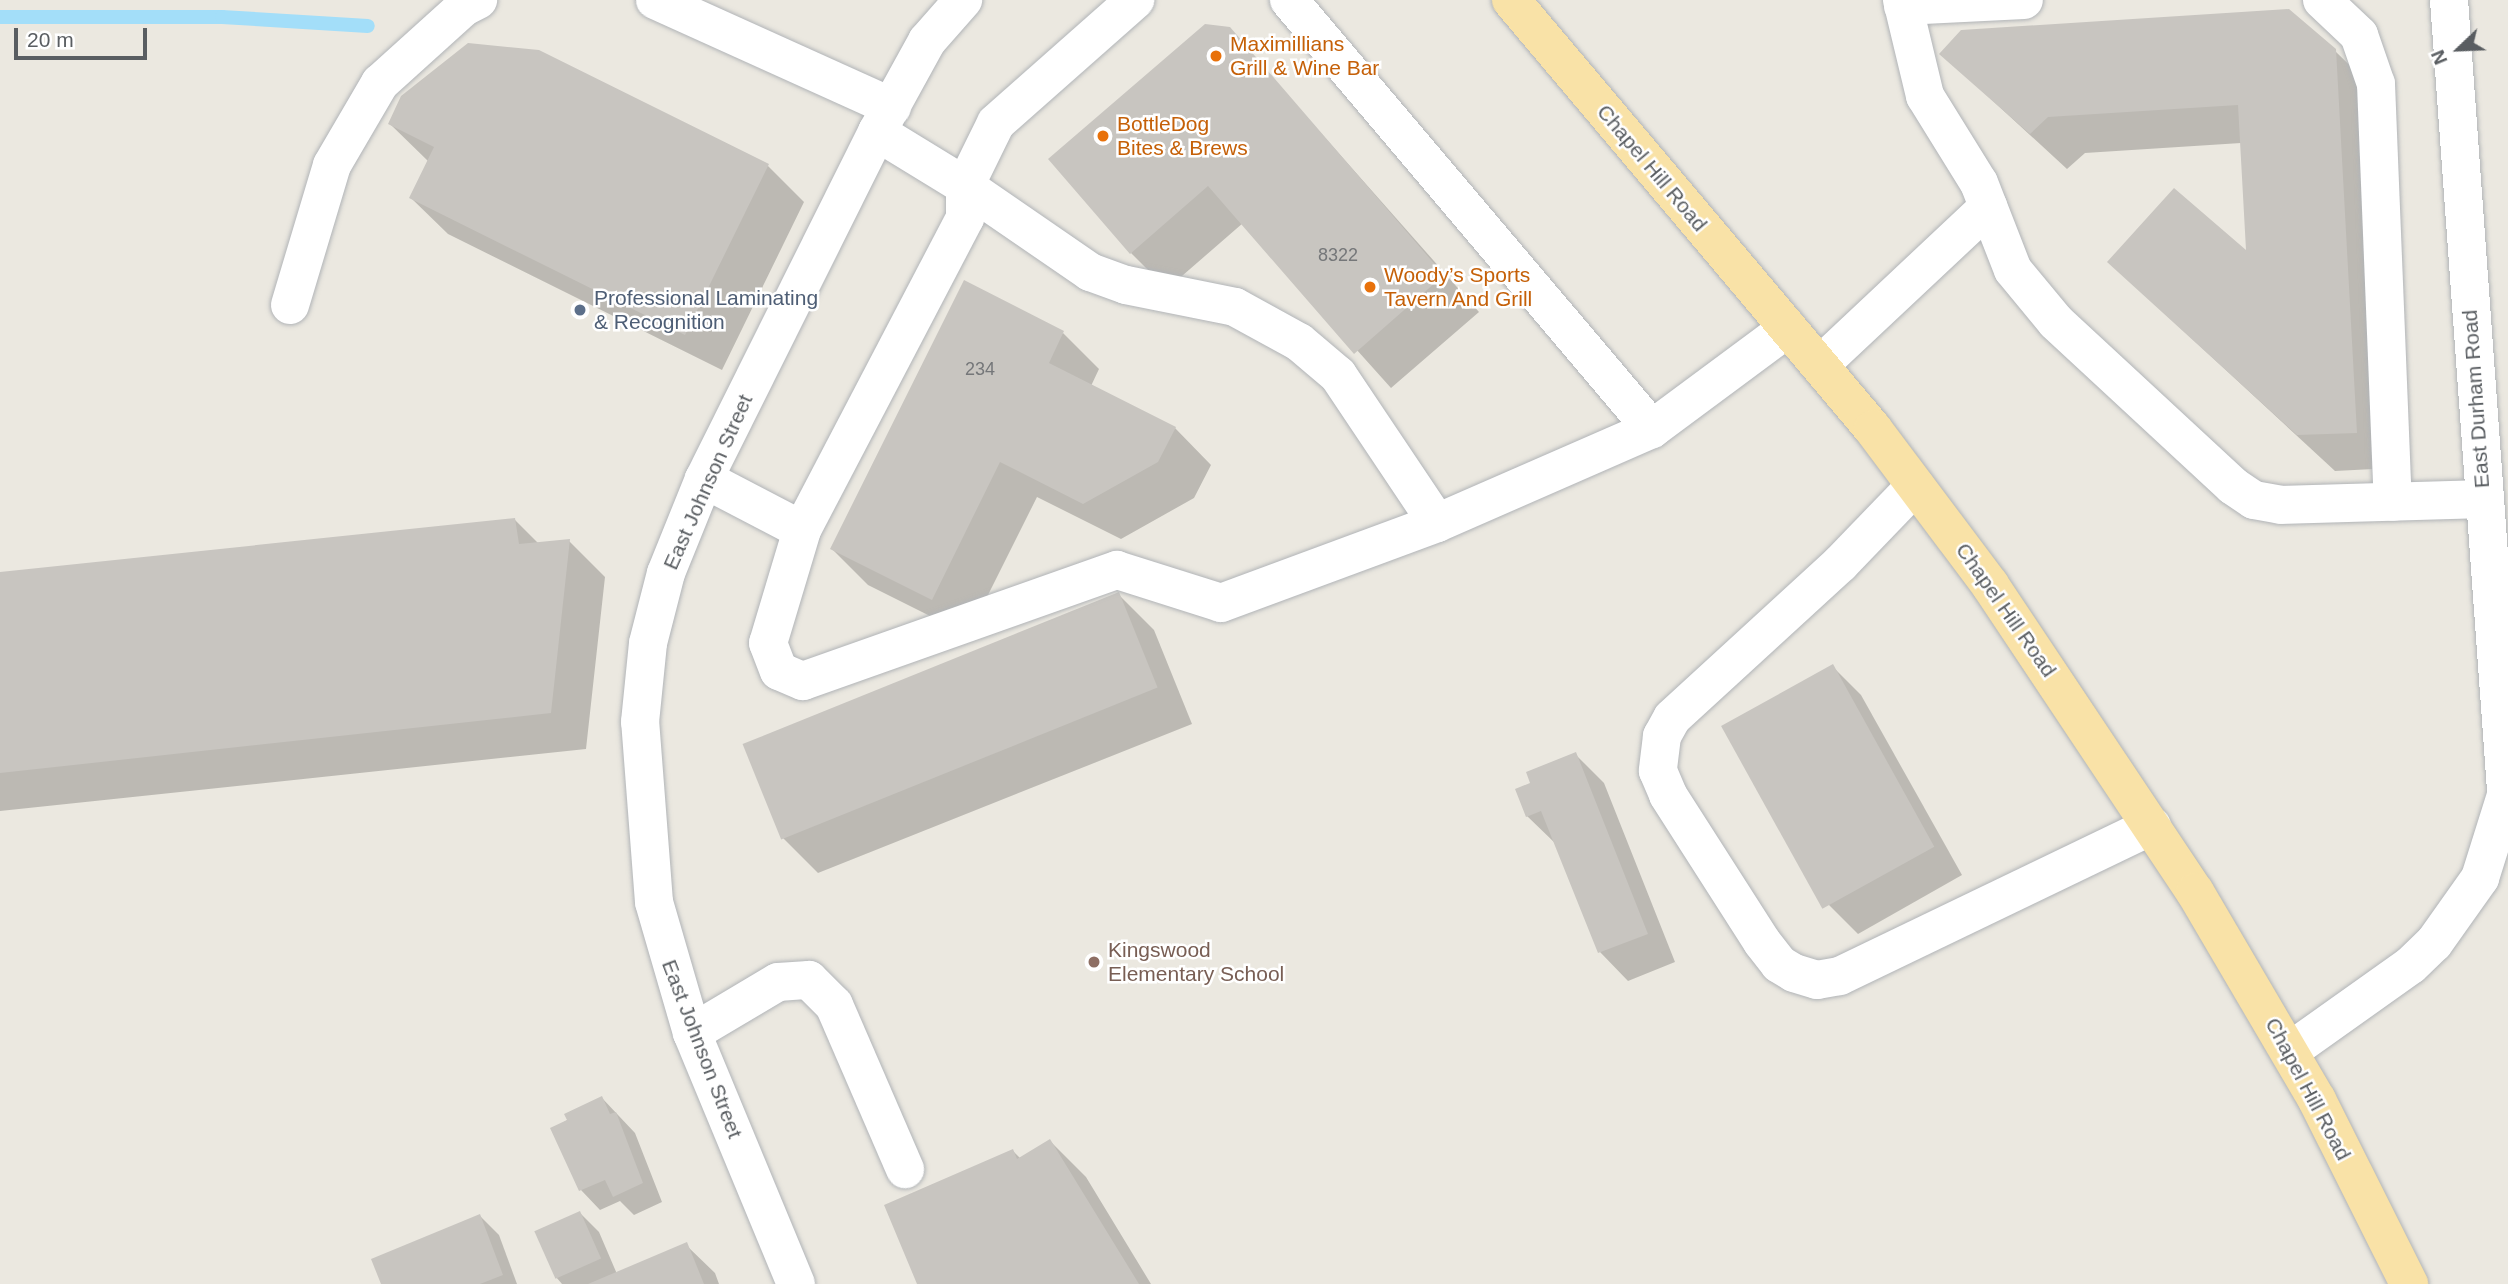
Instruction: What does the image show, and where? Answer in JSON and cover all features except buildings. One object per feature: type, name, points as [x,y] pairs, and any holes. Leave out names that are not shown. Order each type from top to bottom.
[{"type":"main road","name":"Chapel Hill Road","points":[[1511,0],[1820,365],[2005,607],[2152,826],[2290,1051],[2409,1284]]},
{"type":"street","points":[[290,305],[332,165],[380,83],[464,7],[478,0]]},
{"type":"street","points":[[656,0],[884,120],[965,186],[1090,272],[1126,285],[1236,307],[1299,342],[1338,374],[1437,523]]},
{"type":"street","name":"East Johnson Street","points":[[796,1284],[692,1033],[653,902],[640,722],[648,643],[663,585],[704,479],[884,120],[927,41],[963,0]]},
{"type":"street","points":[[1135,0],[996,123],[965,186],[965,218],[802,530],[768,643],[779,671],[803,681],[1117,570],[1222,603],[1437,523],[1652,429],[1788,328]]},
{"type":"street","points":[[1289,0],[1652,429]]},
{"type":"street","points":[[2024,0],[1902,3],[1925,96],[1979,183],[2012,270],[2032,298],[2233,486],[2254,500],[2281,505],[2483,499]]},
{"type":"street","points":[[2322,0],[2359,35],[2376,84],[2393,502]]},
{"type":"street","name":"East Durham Road","points":[[2290,1051],[2411,965],[2434,943],[2480,878],[2507,808],[2449,0]]},
{"type":"street","points":[[1820,365],[1988,207]]},
{"type":"street","points":[[704,479],[802,530]]},
{"type":"street","points":[[1915,486],[1841,563],[1672,718],[1662,736],[1658,771],[1668,795],[1762,942],[1779,964],[1794,973],[1817,979],[1840,976],[2152,826]]},
{"type":"street","points":[[692,1033],[778,982],[809,980],[834,1005],[905,1169]]},
{"type":"waterway","points":[[0,17],[222,17],[368,26]]},
{"type":"place","name":"Maximillians Grill & Wine Bar","points":[[1216,56]]},
{"type":"place","name":"BottleDog Bites & Brews","points":[[1103,136]]},
{"type":"place","name":"Woody’s Sports Tavern And Grill","points":[[1370,287]]},
{"type":"place","name":"Professional Laminating & Recognition","points":[[580,310]]},
{"type":"place","name":"Kingswood Elementary School","points":[[1094,962]]}]
